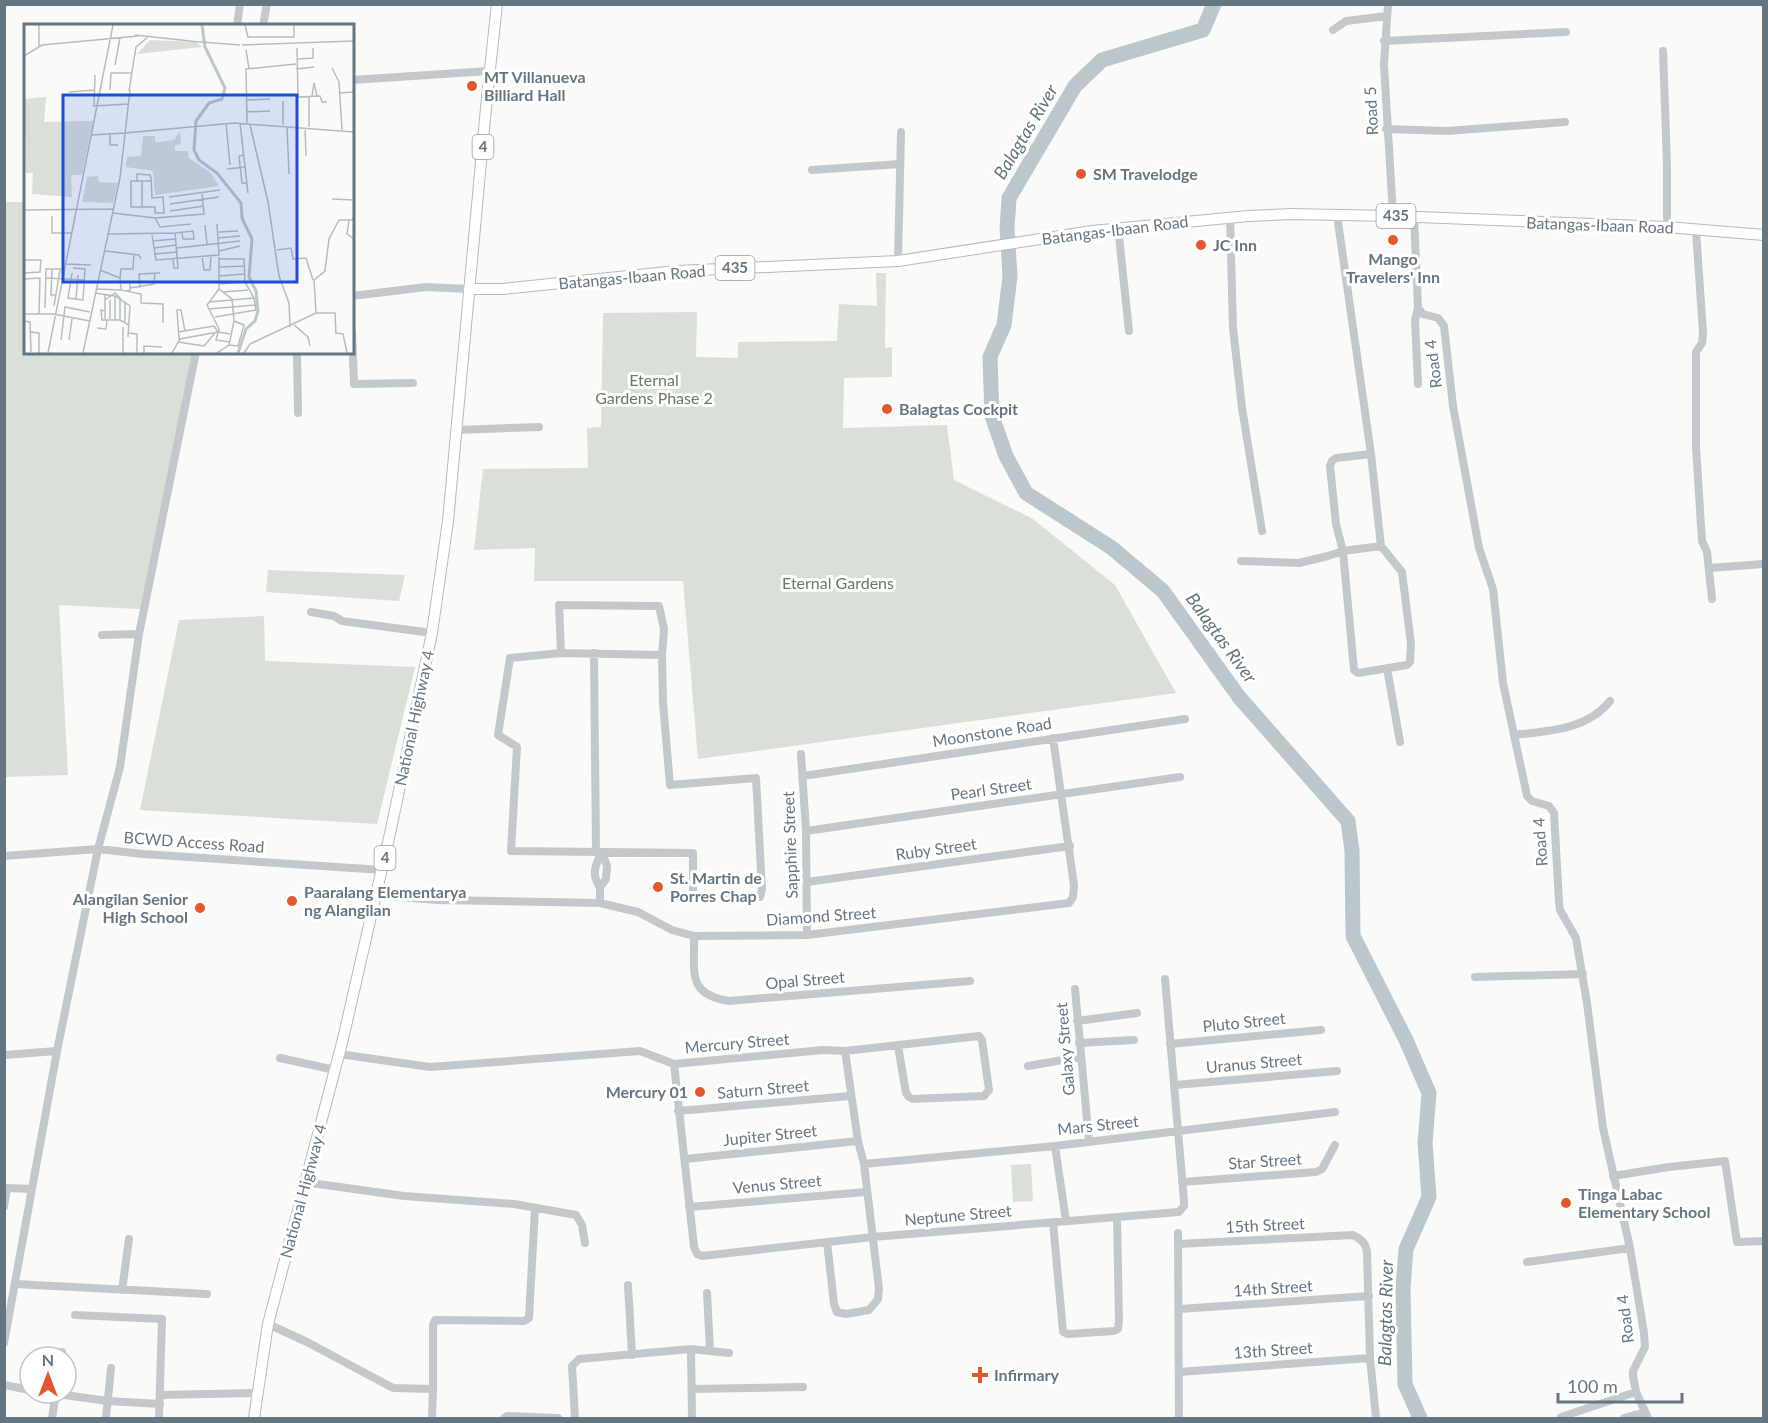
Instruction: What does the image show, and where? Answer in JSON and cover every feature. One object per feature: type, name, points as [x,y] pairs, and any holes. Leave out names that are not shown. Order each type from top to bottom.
[{"type":"main road","name":"National Highway 4","points":[[254,1419],[268,1324],[339,1054],[382,870],[432,633],[448,521],[468,289],[497,4]]},
{"type":"main road","name":"Batangas-Ibaan Road","points":[[468,289],[502,290],[676,271],[898,261],[1118,227],[1230,217],[1337,214],[1667,227],[1764,235]]},
{"type":"street","points":[[237,24],[240,4]]},
{"type":"street","points":[[263,24],[267,4]]},
{"type":"street","name":"Road 5","points":[[1388,4],[1384,41],[1386,129],[1393,216]]},
{"type":"street","points":[[1333,30],[1346,21],[1387,16]]},
{"type":"street","points":[[1384,41],[1566,32]]},
{"type":"street","points":[[1663,51],[1667,227]]},
{"type":"street","points":[[354,80],[489,71]]},
{"type":"street","points":[[1386,129],[1447,131],[1565,122]]},
{"type":"street","points":[[898,261],[901,132]]},
{"type":"street","points":[[812,170],[900,164]]},
{"type":"street","points":[[1337,214],[1371,454],[1382,546],[1401,572],[1411,644],[1410,662],[1407,665],[1358,674],[1354,670],[1343,550],[1336,524],[1330,466],[1336,458],[1371,454]]},
{"type":"street","points":[[1230,217],[1233,328],[1242,408],[1262,531]]},
{"type":"street","points":[[1414,217],[1418,308],[1415,320],[1418,384]]},
{"type":"street","points":[[1118,227],[1129,331]]},
{"type":"street","points":[[1696,230],[1703,333],[1703,339],[1696,352],[1696,447],[1702,541],[1707,552],[1712,599]]},
{"type":"street","points":[[354,296],[426,287],[468,289]]},
{"type":"street","name":"Road 4","points":[[1418,308],[1423,314],[1438,318],[1444,326],[1453,406],[1479,548],[1493,589],[1500,661],[1528,799],[1549,806],[1554,813],[1558,902],[1576,938],[1604,1128],[1630,1248],[1644,1333],[1645,1347],[1633,1371],[1636,1392],[1646,1415]]},
{"type":"street","points":[[4,1342],[57,1051],[98,849],[120,767],[139,634],[196,354]]},
{"type":"street","points":[[297,354],[298,413]]},
{"type":"street","points":[[353,354],[354,384],[412,383]]},
{"type":"street","points":[[456,430],[539,427]]},
{"type":"street","points":[[1241,561],[1299,563],[1343,550],[1382,546]]},
{"type":"street","points":[[1709,568],[1764,564]]},
{"type":"street","points":[[561,653],[559,605],[658,606],[664,629],[662,655],[670,785],[756,778],[762,890],[760,897],[693,897],[693,853],[511,851],[517,747],[498,735],[510,658],[561,653],[662,655]]},
{"type":"street","points":[[311,612],[334,616],[342,621],[432,633]]},
{"type":"street","points":[[102,635],[139,634]]},
{"type":"street","points":[[594,653],[599,852],[607,866],[606,879],[600,887],[600,903]]},
{"type":"street","points":[[1387,668],[1400,742]]},
{"type":"street","points":[[1514,735],[1558,729],[1582,722],[1599,714],[1611,701]]},
{"type":"street","name":"Moonstone Road","points":[[803,776],[1185,718]]},
{"type":"street","name":"Diamond Street","points":[[376,895],[437,900],[600,903],[638,912],[672,930],[694,936],[807,935],[1069,903],[1073,897],[1074,885],[1053,738]]},
{"type":"street","name":"Sapphire Street","points":[[801,754],[806,831],[807,935]]},
{"type":"street","name":"Pearl Street","points":[[806,831],[1180,777]]},
{"type":"street","name":"Ruby Street","points":[[807,882],[1070,846]]},
{"type":"street","name":"BCWD Access Road","points":[[4,856],[98,849],[382,870]]},
{"type":"street","name":"Opal Street","points":[[694,936],[695,979],[700,990],[713,999],[729,1001],[970,981]]},
{"type":"street","points":[[1475,977],[1583,974]]},
{"type":"street","name":"Neptune Street","points":[[674,1064],[694,1247],[697,1254],[702,1256],[873,1237],[1179,1212],[1184,1206],[1165,979]]},
{"type":"street","name":"Galaxy Street","points":[[1075,989],[1078,1043],[1089,1141]]},
{"type":"street","points":[[1077,1021],[1137,1013]]},
{"type":"street","name":"Pluto Street","points":[[1170,1044],[1321,1030]]},
{"type":"street","name":"Mercury Street","points":[[339,1054],[430,1067],[640,1051],[674,1064],[823,1050],[845,1051],[979,1036],[985,1060],[988,1094],[972,1097],[909,1098],[906,1093],[898,1046]]},
{"type":"street","points":[[1078,1043],[1134,1040]]},
{"type":"street","points":[[4,1055],[57,1051]]},
{"type":"street","points":[[827,1242],[834,1304],[837,1312],[846,1314],[869,1310],[878,1299],[879,1289],[864,1164],[850,1096],[845,1051]]},
{"type":"street","points":[[1028,1066],[1080,1057]]},
{"type":"street","points":[[280,1058],[335,1070]]},
{"type":"street","name":"Uranus Street","points":[[1175,1085],[1337,1071]]},
{"type":"street","name":"Saturn Street","points":[[678,1112],[850,1096]]},
{"type":"street","name":"Mars Street","points":[[864,1164],[1055,1146],[1335,1112]]},
{"type":"street","name":"Jupiter Street","points":[[685,1159],[858,1142]]},
{"type":"street","name":"Star Street","points":[[1182,1182],[1316,1172],[1322,1169],[1335,1145]]},
{"type":"street","points":[[1055,1146],[1066,1221]]},
{"type":"street","points":[[1613,1176],[1725,1161],[1737,1242],[1764,1241]]},
{"type":"street","points":[[304,1182],[404,1196],[514,1204],[576,1215],[582,1225],[585,1243]]},
{"type":"street","points":[[4,1208],[7,1188],[32,1189]]},
{"type":"street","name":"Venus Street","points":[[689,1207],[866,1192]]},
{"type":"street","points":[[432,1419],[433,1325],[435,1320],[524,1321],[529,1318],[535,1208]]},
{"type":"street","points":[[1053,1222],[1063,1332],[1068,1334],[1118,1329],[1118,1218]]},
{"type":"street","points":[[1178,1233],[1179,1419]]},
{"type":"street","name":"15th Street","points":[[1178,1244],[1353,1235],[1366,1245],[1369,1296]]},
{"type":"street","points":[[122,1290],[129,1239]]},
{"type":"street","points":[[1527,1262],[1630,1248]]},
{"type":"street","points":[[16,1284],[207,1294]]},
{"type":"street","points":[[628,1285],[632,1355]]},
{"type":"street","points":[[707,1293],[711,1351]]},
{"type":"street","points":[[1369,1296],[1370,1358],[1376,1419]]},
{"type":"street","name":"14th Street","points":[[1179,1309],[1369,1296]]},
{"type":"street","points":[[75,1315],[162,1319],[159,1419]]},
{"type":"street","points":[[268,1324],[393,1388],[433,1389]]},
{"type":"street","points":[[691,1350],[692,1419]]},
{"type":"street","points":[[575,1419],[572,1366],[575,1361],[585,1358],[691,1350],[729,1353]]},
{"type":"street","name":"13th Street","points":[[1179,1372],[1370,1358]]},
{"type":"street","points":[[106,1419],[111,1368]]},
{"type":"street","points":[[692,1389],[803,1387]]},
{"type":"street","points":[[1561,1417],[1636,1392]]},
{"type":"street","points":[[78,1397],[108,1401],[258,1393]]},
{"type":"street","points":[[1624,1419],[1646,1415]]},
{"type":"street","points":[[504,1419],[507,1416],[558,1418]]},
{"type":"green space","points":[[4,202],[24,202],[24,354],[193,354],[140,609],[59,605],[68,775],[5,777]]},
{"type":"green space","name":"Eternal Gardens","points":[[876,273],[886,273],[885,348],[892,347],[892,377],[844,378],[843,428],[947,425],[954,480],[1033,519],[1115,585],[1176,693],[698,759],[683,581],[534,581],[535,548],[474,550],[483,469],[588,468],[587,428],[601,427],[603,313],[697,312],[696,357],[738,358],[738,342],[837,341],[839,304],[877,306]]},
{"type":"green space","points":[[268,570],[405,575],[399,601],[266,592]]},
{"type":"green space","points":[[264,616],[265,661],[415,667],[377,824],[140,810],[179,620]]},
{"type":"green space","points":[[1031,1164],[1033,1201],[1013,1202],[1011,1165]]},
{"type":"waterway","name":"Balagtas River","points":[[1214,4],[1203,30],[1102,60],[1075,86],[1009,198],[1007,229],[1010,276],[1004,325],[990,357],[992,416],[1006,456],[1026,493],[1112,548],[1163,591],[1239,697],[1348,821],[1352,851],[1353,936],[1406,1040],[1429,1093],[1425,1143],[1429,1197],[1406,1249],[1403,1288],[1405,1384],[1420,1418]]},
{"type":"place","name":"MT Villanueva Billiard Hall","points":[[472,86]]},
{"type":"place","name":"SM Travelodge","points":[[1081,174]]},
{"type":"place","name":"Mango Travelers' Inn","points":[[1393,240]]},
{"type":"place","name":"JC Inn","points":[[1201,245]]},
{"type":"place","name":"Balagtas Cockpit","points":[[887,409]]},
{"type":"place","name":"St. Martin de Porres Chap","points":[[658,887]]},
{"type":"place","name":"Paaralang Elementarya ng Alangilan","points":[[292,901]]},
{"type":"place","name":"Alangilan Senior High School","points":[[200,908]]},
{"type":"place","name":"Mercury 01","points":[[700,1092]]},
{"type":"place","name":"Tinga Labac Elementary School","points":[[1566,1203]]},
{"type":"place","name":"Infirmary","points":[[980,1375]]},
{"type":"park label","name":"Eternal Gardens Phase 2","points":[[654,389]]}]
